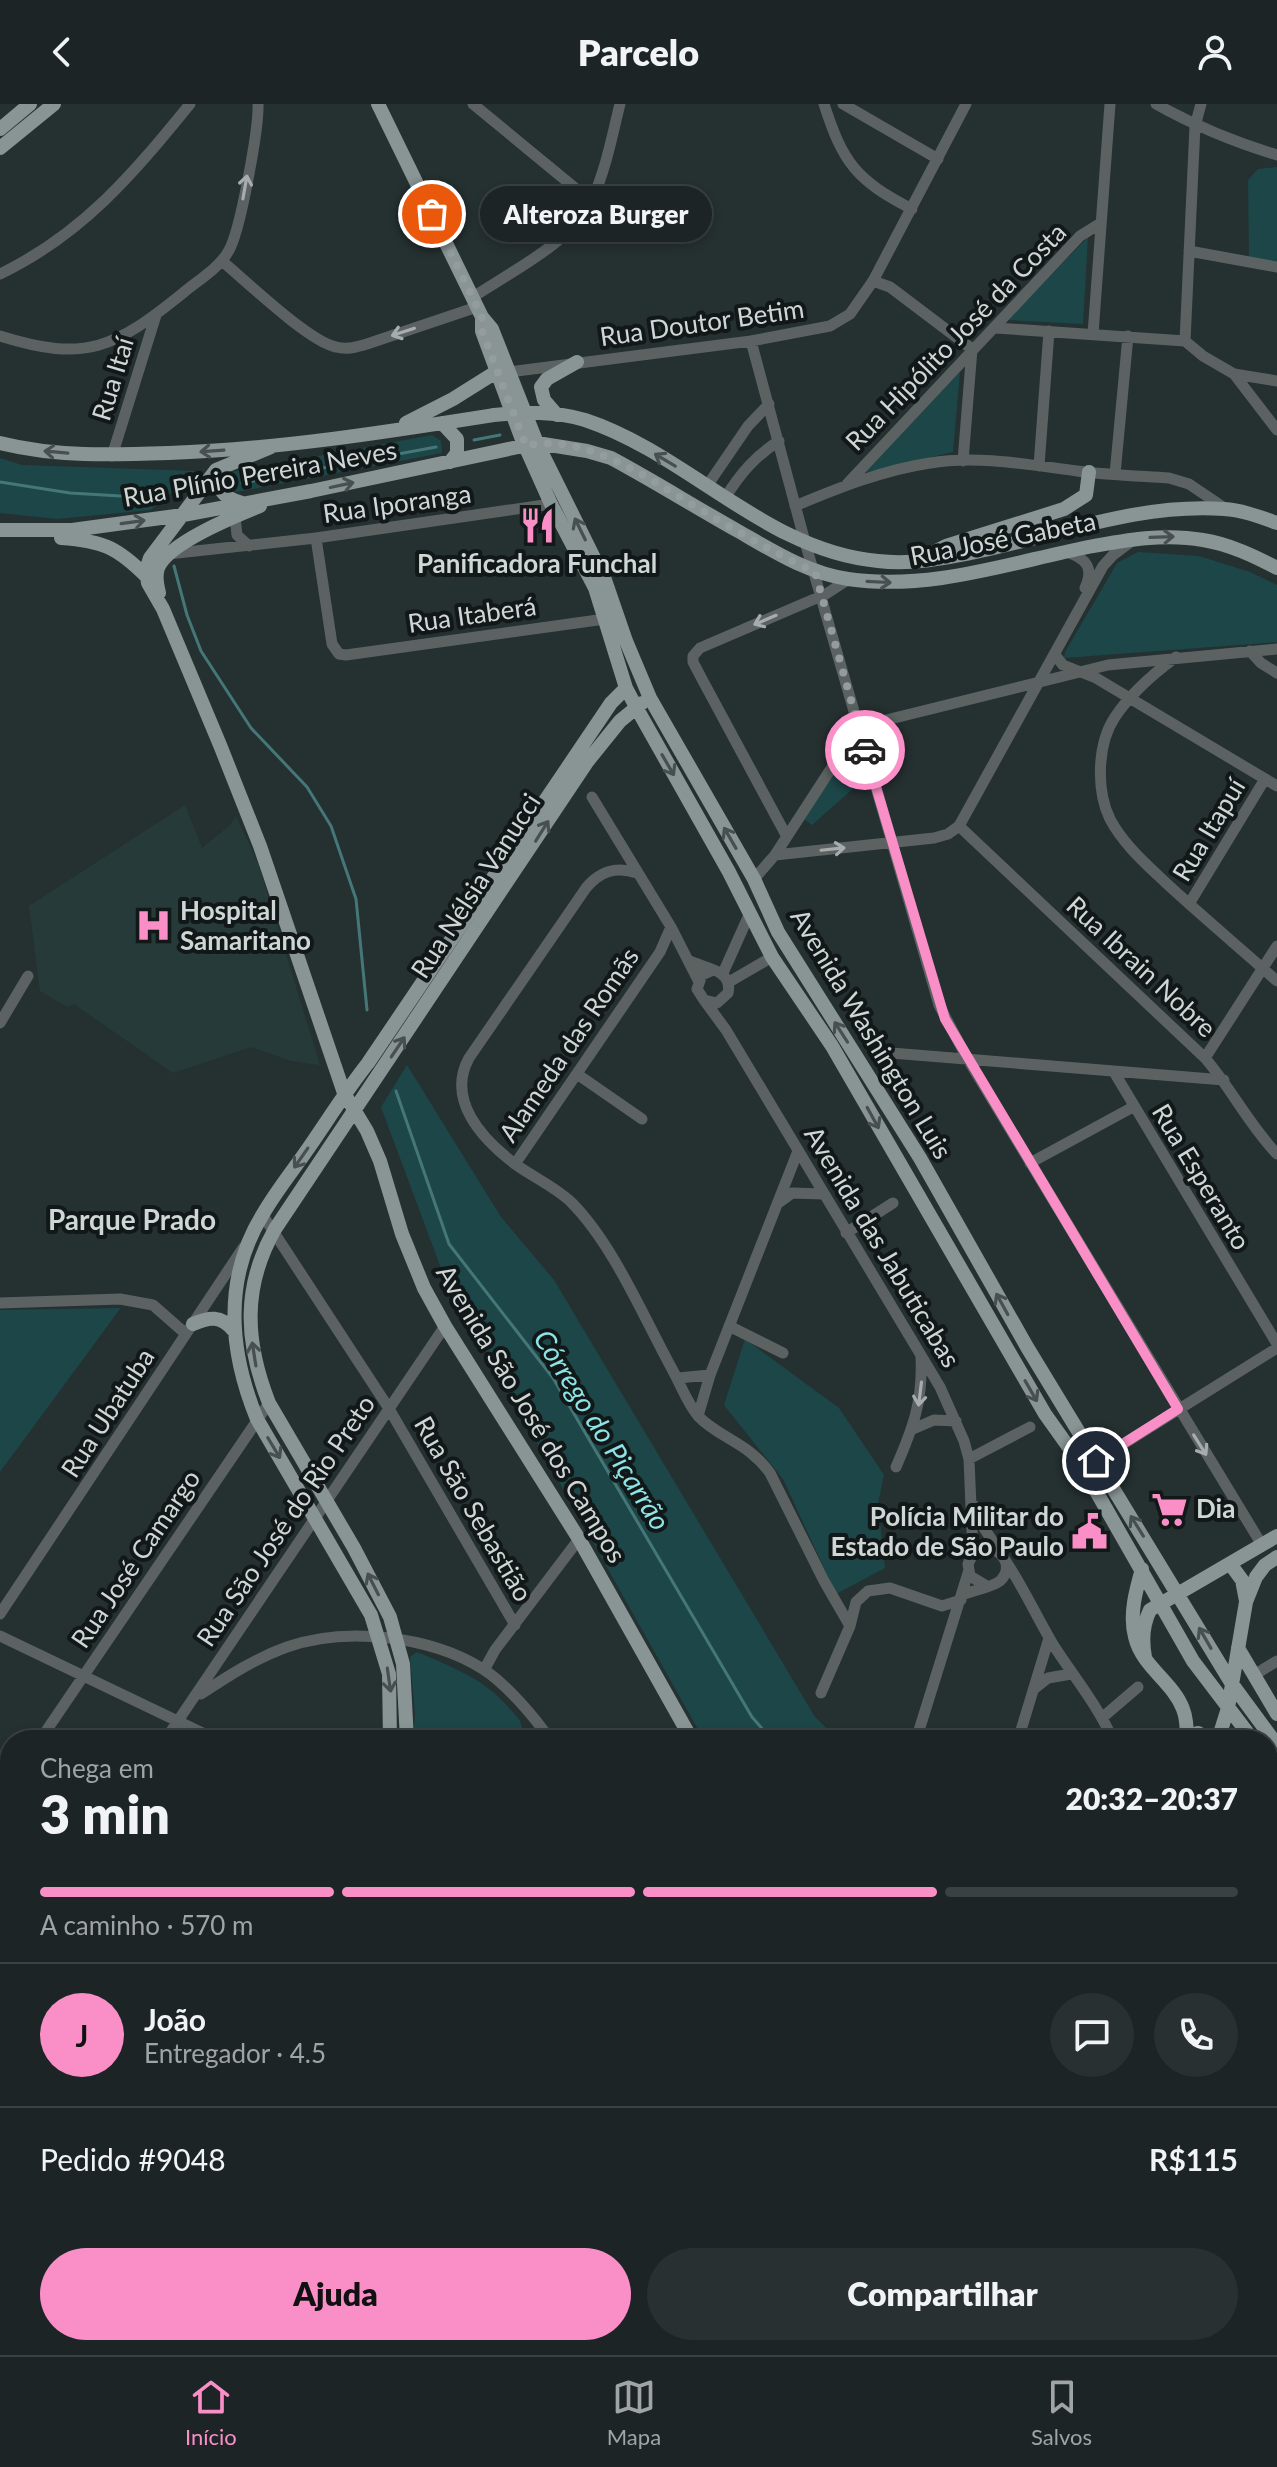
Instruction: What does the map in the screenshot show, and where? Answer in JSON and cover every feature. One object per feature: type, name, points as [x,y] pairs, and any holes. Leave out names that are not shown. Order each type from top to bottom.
[{"type":"main road","points":[[0,129],[30,104]]},
{"type":"main road","points":[[0,148],[54,104]]},
{"type":"main road","name":"Avenida Washington Luis","points":[[378,104],[477,307],[482,331],[503,372],[551,504],[590,578],[626,688],[636,707],[729,872],[772,957],[832,1046],[1045,1414],[1080,1463],[1193,1661],[1246,1730]]},
{"type":"main road","points":[[557,415],[544,400],[541,387],[547,379],[577,362]]},
{"type":"main road","points":[[383,434],[503,372]]},
{"type":"main road","points":[[0,443],[49,452],[112,456],[271,447],[518,413],[557,415],[608,429],[634,442],[725,498],[805,542],[828,551],[876,561],[914,562],[1033,540],[1134,514],[1162,510],[1227,509],[1277,523]]},
{"type":"main road","points":[[442,423],[457,439],[457,453],[450,462]]},
{"type":"main road","name":"Avenida Washington Luis","points":[[531,445],[605,580],[650,698],[754,879],[778,932],[920,1158],[1027,1347],[1232,1684],[1266,1730]]},
{"type":"main road","name":"Rua Plínio Pereira Neves","points":[[7,531],[72,530],[183,515],[531,445]]},
{"type":"main road","name":"Rua José Gabeta","points":[[531,445],[587,451],[611,458],[778,554],[815,572],[849,579],[911,583],[1067,551],[1167,536],[1205,540],[1277,568]]},
{"type":"main road","points":[[147,577],[150,558],[216,470],[271,447]]},
{"type":"main road","points":[[216,470],[222,494],[228,499],[245,503]]},
{"type":"main road","points":[[914,562],[946,546],[1064,509],[1086,495],[1089,472]]},
{"type":"main road","points":[[168,554],[235,517],[296,494]]},
{"type":"main road","points":[[695,507],[712,509],[725,498]]},
{"type":"main road","points":[[7,531],[106,544],[127,557],[147,577]]},
{"type":"main road","name":"Avenida São José dos Campos","points":[[163,609],[156,576],[168,554]]},
{"type":"main road","name":"Avenida São José dos Campos","points":[[147,577],[260,846],[344,1093],[380,1161],[402,1234],[424,1288],[579,1539],[686,1730]]},
{"type":"main road","name":"Rua Nélsia Vanucci","points":[[390,1730],[389,1674],[379,1636],[356,1586],[257,1419],[240,1372],[233,1330],[238,1272],[262,1214],[611,703],[626,688]]},
{"type":"main road","name":"Rua Nélsia Vanucci","points":[[407,1730],[406,1688],[397,1640],[376,1590],[269,1403],[255,1363],[250,1298],[258,1261],[275,1229],[587,762],[610,732],[650,698]]},
{"type":"main road","points":[[610,732],[630,725],[647,726]]},
{"type":"main road","points":[[729,872],[735,864],[745,865]]},
{"type":"main road","points":[[772,957],[779,950],[778,932]]},
{"type":"main road","points":[[335,1065],[351,1067],[368,1063]]},
{"type":"main road","points":[[189,1329],[215,1318],[227,1323],[233,1330]]},
{"type":"main road","points":[[1145,1657],[1144,1625],[1150,1610],[1277,1536]]},
{"type":"main road","points":[[1222,1730],[1246,1602],[1256,1577],[1265,1565],[1277,1557]]},
{"type":"main road","points":[[1231,1565],[1240,1576],[1246,1602]]},
{"type":"main road","points":[[1142,1569],[1136,1588],[1133,1623],[1138,1647],[1149,1666],[1183,1708],[1186,1730]]},
{"type":"main road","points":[[1170,1622],[1208,1671],[1215,1672],[1222,1667]]},
{"type":"main road","points":[[1238,1648],[1277,1714]]},
{"type":"street","points":[[0,274],[70,230],[98,208],[131,176],[190,104]]},
{"type":"street","points":[[0,336],[21,342],[83,350],[115,341],[156,315],[222,261],[232,245],[240,217],[258,104]]},
{"type":"street","points":[[473,104],[486,108],[592,202]]},
{"type":"street","points":[[222,261],[309,333],[339,348],[367,344],[477,307],[573,227],[592,202],[620,104]]},
{"type":"street","points":[[824,104],[836,142],[854,169],[881,193],[912,209]]},
{"type":"street","points":[[843,104],[938,159]]},
{"type":"street","name":"Rua Doutor Betim","points":[[503,372],[751,341],[816,329],[840,321],[850,314],[873,281],[966,104]]},
{"type":"street","points":[[1093,334],[1110,104]]},
{"type":"street","points":[[1156,104],[1195,126],[1277,155]]},
{"type":"street","points":[[1185,341],[1195,126],[1201,104]]},
{"type":"street","name":"Rua Hipólito José da Costa","points":[[846,485],[1080,236],[1101,223]]},
{"type":"street","points":[[1189,251],[1277,267]]},
{"type":"street","points":[[873,281],[890,287],[972,349],[963,461]]},
{"type":"street","name":"Rua Itaí","points":[[112,456],[156,315]]},
{"type":"street","points":[[996,328],[1185,341],[1234,374],[1277,381]]},
{"type":"street","points":[[1039,466],[1049,331]]},
{"type":"street","points":[[1115,474],[1128,336]]},
{"type":"street","points":[[751,341],[805,542],[939,1005],[967,1058],[1262,1545]]},
{"type":"street","points":[[1234,374],[1277,430]]},
{"type":"street","points":[[707,486],[748,426],[769,404]]},
{"type":"street","points":[[725,498],[741,473],[760,453],[779,441]]},
{"type":"street","points":[[795,506],[846,485],[932,462],[963,461],[1169,478],[1189,484],[1227,509]]},
{"type":"street","name":"Rua Iporanga","points":[[168,554],[316,538],[551,504]]},
{"type":"street","points":[[235,517],[237,535],[249,546]]},
{"type":"street","name":"Rua Itaberá","points":[[316,538],[332,644],[335,651],[346,655],[605,619]]},
{"type":"street","points":[[1071,622],[1085,603],[1103,566],[1133,539]]},
{"type":"street","points":[[775,855],[943,836],[959,826],[1055,655],[1088,583],[1090,570],[1085,560],[1067,551]]},
{"type":"street","points":[[786,835],[693,662],[696,651],[709,644],[821,596],[849,579]]},
{"type":"street","points":[[754,879],[775,855],[858,727],[1108,665],[1275,649]]},
{"type":"street","points":[[1250,651],[1277,673]]},
{"type":"street","points":[[1055,655],[1063,665],[1081,671],[1131,699],[1277,786]]},
{"type":"street","points":[[1176,657],[1148,678],[1114,718],[1104,750],[1102,787],[1109,815],[1136,854],[1277,981]]},
{"type":"street","name":"Rua Itapuí","points":[[1189,904],[1265,779]]},
{"type":"street","points":[[592,797],[688,956],[698,980],[697,989],[704,1000],[717,1003],[726,997]]},
{"type":"street","name":"Rua Ibrain Nobre","points":[[959,826],[1205,1058],[1277,1154]]},
{"type":"street","points":[[607,871],[620,846]]},
{"type":"street","points":[[637,873],[607,871],[594,878],[576,900],[462,1071],[462,1092],[468,1112],[486,1139],[515,1164],[569,1201],[600,1237],[698,1416],[759,1457],[770,1473],[850,1626]]},
{"type":"street","points":[[726,1030],[726,997],[721,975],[749,915]]},
{"type":"street","name":"Alameda das Romãs","points":[[515,1164],[660,952],[671,927]]},
{"type":"street","points":[[1205,1058],[1277,946]]},
{"type":"street","name":"Alameda das Romãs","points":[[660,952],[688,956]]},
{"type":"street","points":[[688,956],[721,975]]},
{"type":"street","points":[[698,980],[772,957]]},
{"type":"street","points":[[0,1023],[28,976]]},
{"type":"street","name":"Avenida das Jabuticabas","points":[[704,1000],[726,1030],[940,1387],[969,1459],[973,1554]]},
{"type":"street","points":[[879,1052],[1224,1080]]},
{"type":"street","name":"Rua Esperanto","points":[[1114,1072],[1277,1346]]},
{"type":"street","points":[[577,1074],[642,1119]]},
{"type":"street","points":[[1030,1163],[1133,1107]]},
{"type":"street","points":[[698,1416],[710,1375],[798,1151]]},
{"type":"street","points":[[776,1204],[799,1191],[823,1194]]},
{"type":"street","points":[[846,1233],[893,1203]]},
{"type":"street","name":"Rua São Sebastião","points":[[262,1214],[275,1229],[388,1407],[515,1625]]},
{"type":"street","name":"Rua Ubatuba","points":[[0,1614],[251,1236]]},
{"type":"street","points":[[0,1303],[98,1299],[136,1302],[153,1305],[189,1329]]},
{"type":"street","name":"Rua São José do Rio Preto","points":[[171,1730],[445,1326]]},
{"type":"street","points":[[729,1326],[783,1353]]},
{"type":"street","points":[[1096,1461],[1277,1346]]},
{"type":"street","points":[[896,1467],[913,1429],[922,1387],[921,1357]]},
{"type":"street","points":[[678,1378],[710,1375]]},
{"type":"street","name":"Rua José Camargo","points":[[47,1730],[269,1403]]},
{"type":"street","points":[[913,1429],[934,1420],[956,1421]]},
{"type":"street","points":[[969,1459],[1030,1427]]},
{"type":"street","points":[[972,1498],[984,1528],[1023,1587],[1071,1674],[1103,1717],[1109,1730]]},
{"type":"street","points":[[484,1670],[495,1650],[579,1539]]},
{"type":"street","points":[[985,1585],[974,1580],[969,1570],[968,1564],[973,1554],[986,1548],[1003,1556]]},
{"type":"street","points":[[998,1582],[1005,1572],[1003,1556]]},
{"type":"street","points":[[919,1730],[969,1570]]},
{"type":"street","points":[[942,1606],[985,1585],[998,1582],[1023,1587]]},
{"type":"street","points":[[821,1693],[850,1626],[856,1602],[868,1591],[890,1588],[942,1606],[954,1623]]},
{"type":"street","points":[[0,1636],[196,1730]]},
{"type":"street","points":[[194,1699],[226,1678],[288,1646],[333,1637],[379,1636],[441,1650],[484,1670],[542,1730]]},
{"type":"street","points":[[1021,1730],[1049,1638]]},
{"type":"street","points":[[1254,1675],[1277,1661]]},
{"type":"street","points":[[1033,1689],[1048,1678],[1071,1674]]},
{"type":"street","points":[[1103,1717],[1138,1687]]},
{"type":"shaded area","points":[[1277,167],[1277,269],[1249,260],[1248,180],[1258,169]]},
{"type":"shaded area","points":[[1088,237],[1083,324],[1007,320]]},
{"type":"shaded area","points":[[960,372],[953,452],[863,473]]},
{"type":"shaded area","points":[[432,435],[441,441],[442,453],[237,492],[224,485],[231,472]]},
{"type":"shaded area","points":[[0,458],[22,465],[197,471],[151,510],[57,519],[0,513]]},
{"type":"shaded area","points":[[1138,552],[1199,556],[1250,572],[1277,585],[1277,642],[1064,658],[1117,563]]},
{"type":"shaded area","points":[[854,740],[864,779],[812,825],[804,819]]},
{"type":"shaded area","name":"Hospital Samaritano","points":[[185,805],[202,848],[229,826],[236,816],[258,863],[320,1065],[291,1061],[251,1047],[173,1073],[74,1004],[67,1007],[40,991],[29,906]]},
{"type":"shaded area","points":[[407,1065],[501,1217],[554,1280],[815,1717],[829,1730],[698,1730],[445,1279],[381,1107]]},
{"type":"shaded area","points":[[120,1309],[0,1472],[0,1310]]},
{"type":"shaded area","points":[[745,1339],[839,1408],[884,1475],[878,1503],[885,1568],[836,1594],[783,1479],[724,1405]]},
{"type":"shaded area","points":[[417,1652],[489,1689],[518,1718],[522,1730],[414,1730],[410,1657]]},
{"type":"waterway","points":[[474,440],[500,435]]},
{"type":"waterway","points":[[242,483],[436,447]]},
{"type":"waterway","name":"Córrego do Piçarrão","points":[[0,482],[70,493],[154,498]]},
{"type":"waterway","name":"Córrego do Piçarrão","points":[[174,566],[187,615],[201,651],[251,728],[307,787],[331,826],[356,899],[367,1010]]},
{"type":"waterway","name":"Córrego do Piçarrão","points":[[396,1091],[449,1244],[553,1378],[752,1717],[763,1730]]},
{"type":"way so far","points":[[432,214],[482,317],[482,331],[526,446],[549,444],[611,458],[815,572],[865,750]]},
{"type":"place","name":"Alteroza Burger","points":[[432,214]]},
{"type":"place","name":"Panificadora Funchal","points":[[537,525]]},
{"type":"place","name":"Hospital Samaritano","points":[[154,926]]},
{"type":"place","name":"Dia","points":[[1170,1509]]},
{"type":"place","name":"Polícia Militar do Estado de São Paulo","points":[[1090,1532]]},
{"type":"district","name":"Parque Prado","points":[[132,1220]]},
{"type":"route","points":[[865,750],[945,1019],[1178,1409],[1096,1461]]}]
